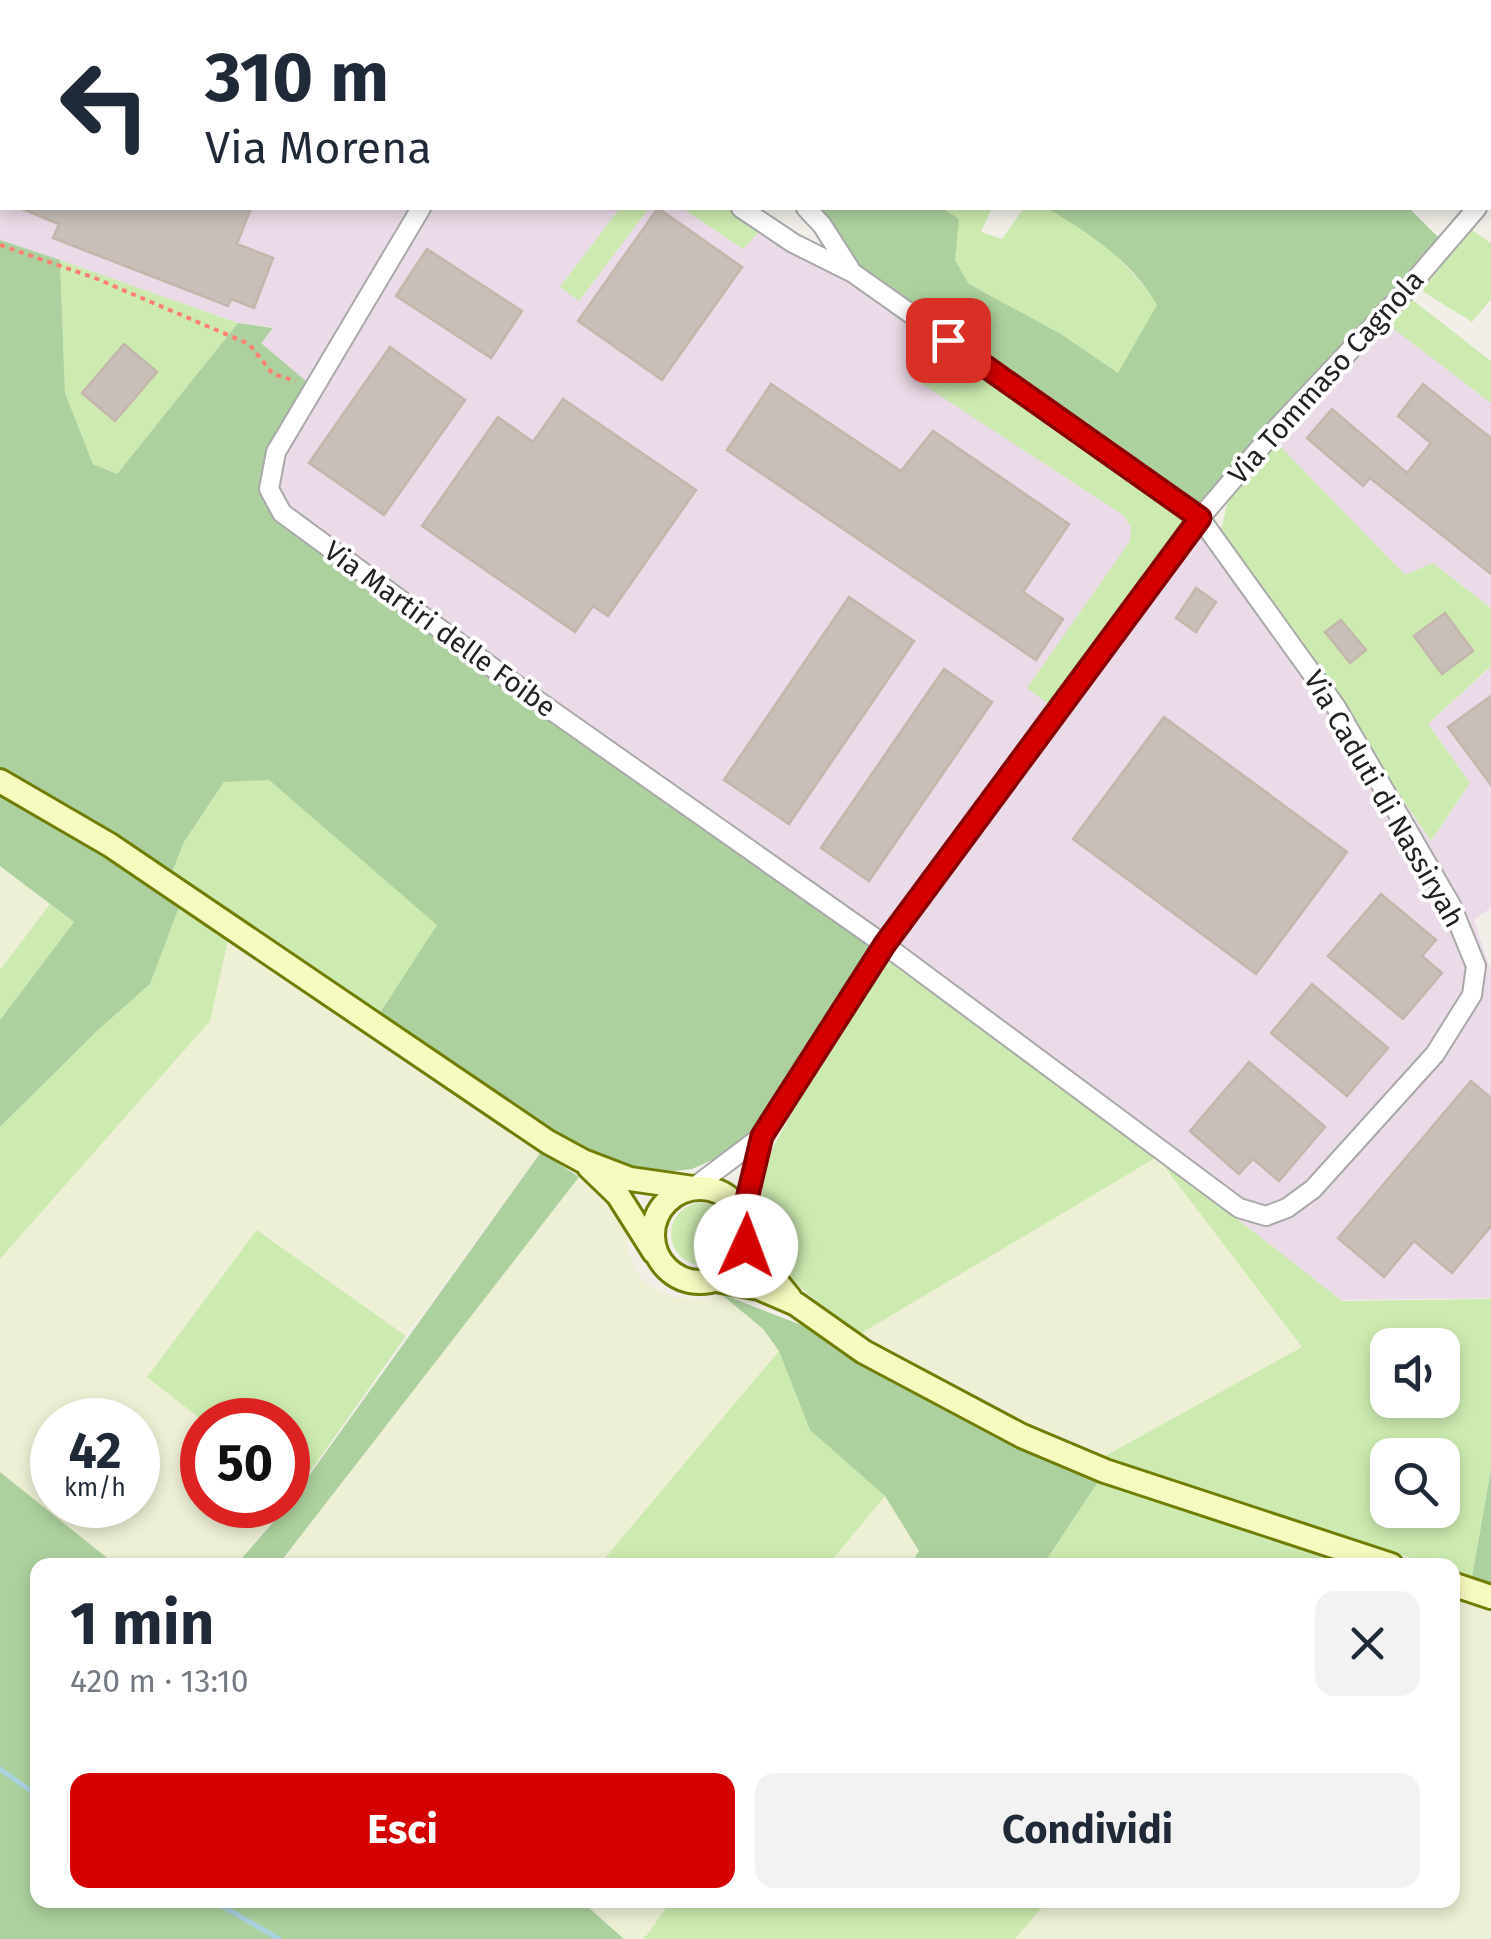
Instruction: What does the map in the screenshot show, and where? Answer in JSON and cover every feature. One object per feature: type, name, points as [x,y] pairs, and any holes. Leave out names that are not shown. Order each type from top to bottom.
[{"type":"main road","points":[[0,781],[110,845],[548,1142],[630,1179],[717,1191],[732,1201],[743,1216],[768,1272],[796,1304]]},
{"type":"main road","points":[[583,1161],[618,1196],[657,1257],[675,1276],[694,1283],[716,1280],[759,1288],[796,1304],[864,1352],[1022,1436],[1106,1472],[1369,1558]]},
{"type":"main road","points":[[657,1257],[652,1238],[655,1218],[669,1199],[693,1188]]},
{"type":"main road","points":[[716,1280],[733,1270],[743,1256],[747,1228],[743,1216]]},
{"type":"main road","points":[[1460,1586],[1491,1596]]},
{"type":"street","name":"Via Martiri delle Foibe","points":[[420,210],[276,452],[269,488],[282,512],[534,698],[885,944]]},
{"type":"street","points":[[744,210],[793,243],[853,273]]},
{"type":"street","points":[[808,210],[822,224],[853,273]]},
{"type":"street","name":"Via Tommaso Cagnola","points":[[743,1216],[762,1136],[885,944],[1200,518],[1276,428],[1476,210]]},
{"type":"street","name":"Via Caduti di Nassiryah","points":[[853,273],[1200,518],[1336,707],[1450,904],[1476,966],[1472,996],[1435,1054],[1313,1189],[1287,1208],[1266,1216],[1239,1208],[885,944]]},
{"type":"street","name":"Via Tommaso Cagnola","points":[[693,1188],[762,1136]]},
{"type":"path","points":[[0,245],[95,278],[249,344],[273,374],[315,386]]},
{"type":"shaded area","points":[[0,210],[760,210],[853,267],[1220,532],[1431,841],[1470,783],[1428,724],[1491,667],[1491,908],[1474,920],[1491,971],[1491,1298],[1341,1300],[264,489],[265,462],[313,388],[259,343],[272,327],[239,323],[0,240]]},
{"type":"shaded area","points":[[1374,313],[1491,402],[1491,608],[1433,563],[1405,575],[1263,430]]},
{"type":"green space","points":[[618,210],[647,210],[579,301],[560,287]]},
{"type":"green space","points":[[685,210],[740,210],[765,225],[743,249]]},
{"type":"green space","points":[[821,210],[945,210],[959,219],[955,260],[969,284],[1061,334],[1118,373],[1157,305],[1122,262],[1094,238],[1050,210],[1411,210],[1441,240],[1263,430],[1198,508],[854,266]]},
{"type":"green space","points":[[945,210],[991,210],[981,232],[1002,239],[1023,210],[1053,210],[1109,249],[1158,305],[1118,373],[1061,334],[969,284],[955,260],[958,219]]},
{"type":"green space","points":[[1469,228],[1491,243],[1491,299],[1472,322],[1419,289]]},
{"type":"green space","points":[[0,240],[60,260],[65,393],[93,464],[117,474],[238,323],[273,328],[261,343],[313,387],[265,462],[264,489],[878,949],[753,1130],[719,1157],[692,1169],[656,1173],[591,1154],[376,1019],[437,925],[269,780],[224,782],[184,842],[170,877],[0,772]]},
{"type":"green space","points":[[60,260],[238,323],[117,474],[93,464],[65,393]]},
{"type":"green space","points":[[1410,298],[1491,361],[1491,403],[1386,323]]},
{"type":"green space","points":[[935,341],[1189,520],[1054,708],[1027,688],[1130,541],[1131,527],[1123,515],[910,376]]},
{"type":"green space","points":[[1277,443],[1405,575],[1433,563],[1491,608],[1491,666],[1428,724],[1470,783],[1431,841],[1221,531],[1228,500]]},
{"type":"green space","points":[[269,780],[438,925],[376,1019],[170,877],[184,842],[225,781]]},
{"type":"green space","points":[[0,781],[184,894],[150,984],[0,1127],[0,1020],[74,922],[0,866]]},
{"type":"green space","points":[[0,866],[50,904],[0,970]]},
{"type":"green space","points":[[184,894],[231,927],[210,1021],[0,1259],[0,1127],[150,984]]},
{"type":"green space","points":[[50,904],[74,922],[0,1020],[0,970]]},
{"type":"green space","points":[[231,927],[548,1142],[406,1336],[258,1230],[147,1376],[180,1402],[180,1528],[267,1528],[242,1558],[107,1558],[70,1528],[160,1528],[160,1398],[30,1398],[30,1496],[0,1472],[0,1259],[210,1021]]},
{"type":"green space","points":[[882,952],[1157,1156],[1342,1301],[1491,1299],[1491,1469],[1472,1577],[1460,1573],[1460,1558],[1410,1558],[1096,1461],[1302,1347],[1157,1157],[860,1334],[791,1278],[766,1237],[762,1212],[772,1149]]},
{"type":"green space","points":[[541,1152],[579,1177],[310,1524],[310,1474]]},
{"type":"green space","points":[[1157,1156],[1302,1347],[1096,1461],[860,1334]]},
{"type":"green space","points":[[579,1177],[607,1201],[628,1227],[627,1250],[642,1281],[672,1297],[705,1300],[721,1294],[763,1329],[779,1351],[605,1558],[283,1558]]},
{"type":"green space","points":[[702,1203],[724,1212],[733,1234],[724,1256],[702,1265],[680,1256],[671,1234],[680,1212]]},
{"type":"green space","points":[[257,1230],[406,1336],[310,1472],[310,1398],[180,1398],[180,1403],[147,1377]]},
{"type":"green space","points":[[721,1294],[809,1328],[1100,1479],[1048,1558],[914,1558],[919,1551],[885,1496],[810,1430],[779,1351],[763,1329]]},
{"type":"green space","points":[[779,1351],[811,1430],[885,1496],[834,1558],[605,1558]]},
{"type":"green space","points":[[1491,1469],[1491,1583],[1472,1577]]},
{"type":"green space","points":[[0,1472],[30,1496],[30,1528],[70,1528],[107,1558],[30,1558],[30,1908],[589,1908],[624,1939],[0,1939]]},
{"type":"green space","points":[[1100,1479],[1343,1549],[1335,1558],[1048,1558]]},
{"type":"green space","points":[[885,1496],[920,1551],[915,1558],[834,1558]]},
{"type":"green space","points":[[268,1528],[307,1528],[283,1558],[242,1558]]},
{"type":"green space","points":[[1460,1592],[1491,1603],[1491,1939],[1015,1939],[1041,1908],[1460,1908]]},
{"type":"green space","points":[[589,1908],[666,1908],[644,1939],[624,1939]]},
{"type":"green space","points":[[666,1908],[1041,1908],[1015,1939],[644,1939]]},
{"type":"building","points":[[25,210],[250,210],[237,244],[273,258],[254,308],[231,299],[228,306],[53,238],[59,224]]},
{"type":"building","points":[[657,210],[742,267],[662,380],[578,321]]},
{"type":"building","points":[[427,249],[522,311],[491,358],[396,296]]},
{"type":"building","points":[[124,344],[157,372],[115,421],[82,393]]},
{"type":"building","points":[[390,347],[465,400],[384,515],[309,463]]},
{"type":"building","points":[[771,384],[901,471],[933,431],[1069,524],[1023,592],[1063,619],[1036,660],[727,450]]},
{"type":"building","points":[[1423,384],[1491,438],[1491,574],[1370,478],[1363,486],[1307,438],[1332,409],[1407,473],[1431,443],[1398,416]]},
{"type":"building","points":[[563,399],[696,490],[608,616],[593,606],[575,632],[422,526],[498,417],[533,442]]},
{"type":"building","points":[[1196,588],[1216,602],[1196,632],[1176,618]]},
{"type":"building","points":[[849,597],[914,641],[789,824],[724,780]]},
{"type":"building","points":[[1445,613],[1473,651],[1442,674],[1414,636]]},
{"type":"building","points":[[1341,620],[1366,650],[1350,663],[1325,632]]},
{"type":"building","points":[[944,669],[992,702],[869,881],[821,848]]},
{"type":"building","points":[[1491,696],[1491,785],[1448,727]]},
{"type":"building","points":[[1164,717],[1347,852],[1256,974],[1073,839]]},
{"type":"building","points":[[1381,894],[1436,940],[1422,956],[1442,973],[1403,1019],[1328,956]]},
{"type":"building","points":[[1312,984],[1388,1048],[1347,1096],[1271,1033]]},
{"type":"building","points":[[1249,1062],[1325,1127],[1279,1181],[1253,1159],[1239,1174],[1190,1131]]},
{"type":"building","points":[[1471,1081],[1491,1098],[1491,1226],[1452,1273],[1414,1241],[1384,1277],[1338,1238]]},
{"type":"waterway","points":[[0,1769],[30,1790]]},
{"type":"waterway","points":[[226,1908],[279,1939]]},
{"type":"route","points":[[746,1246],[743,1216],[762,1136],[885,944],[1200,518],[948,340]]}]
